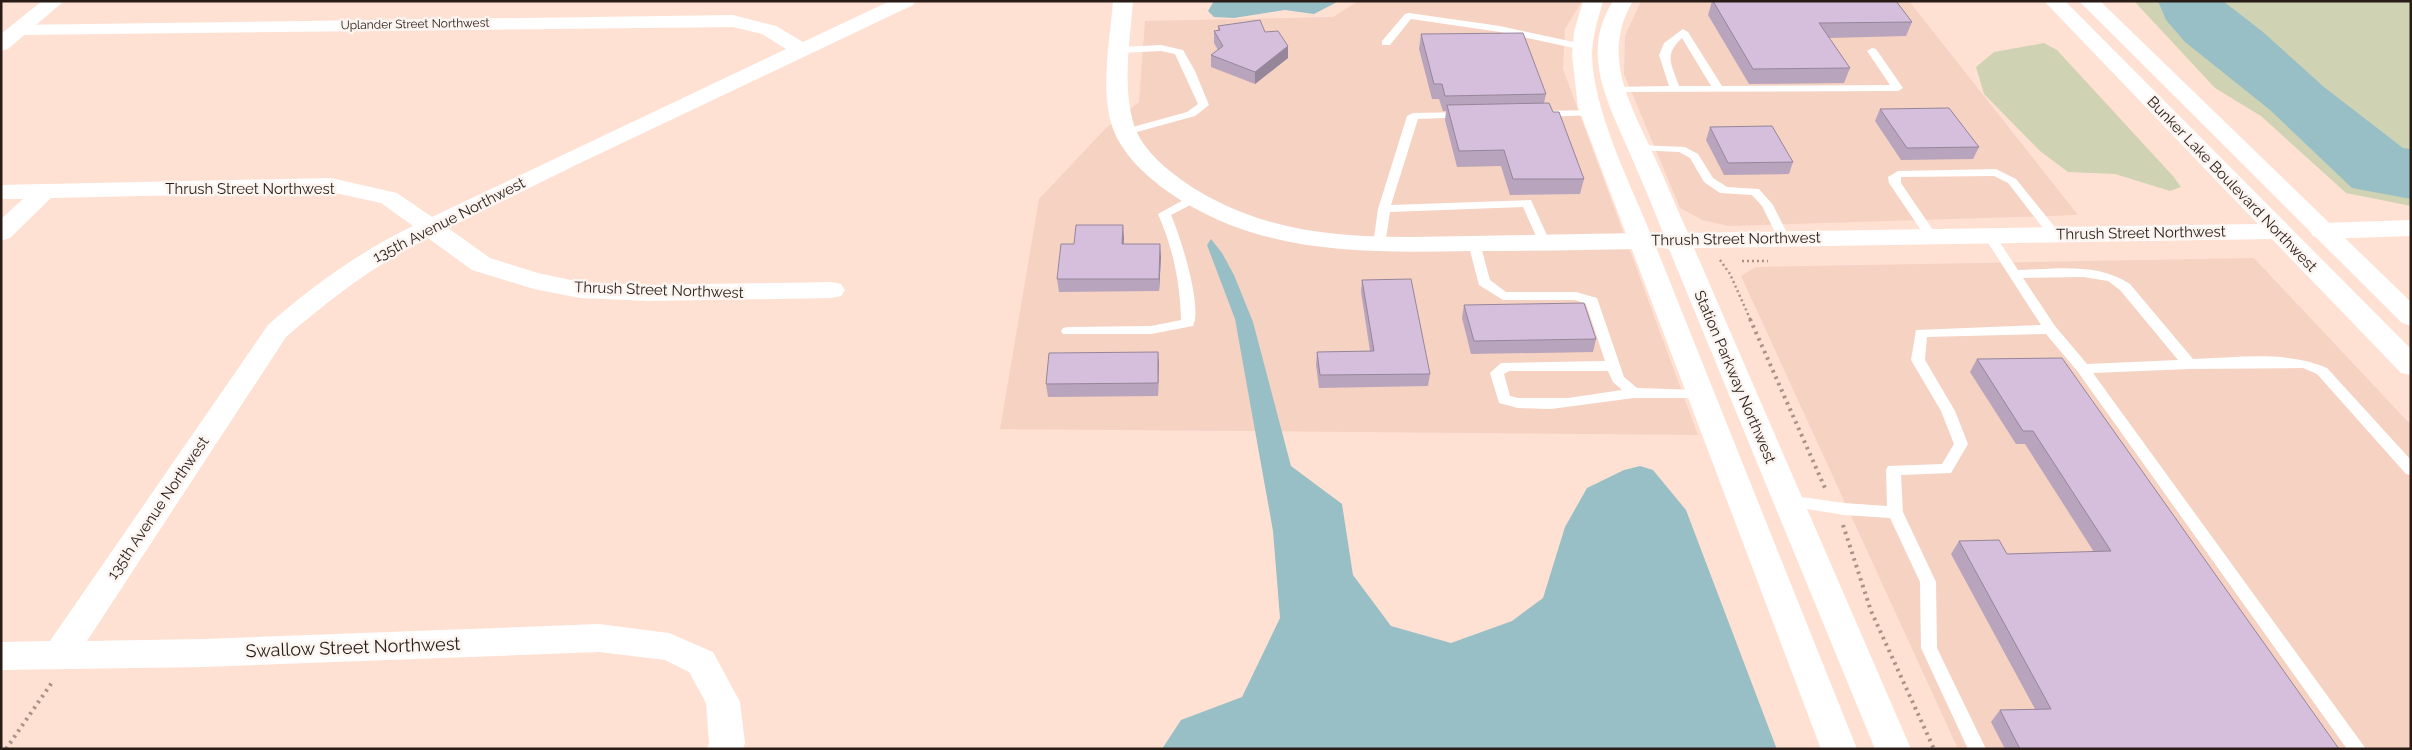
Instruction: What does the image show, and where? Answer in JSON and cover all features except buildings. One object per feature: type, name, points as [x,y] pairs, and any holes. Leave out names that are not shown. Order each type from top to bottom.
[{"type":"street","points":[[1,45],[54,1]]},
{"type":"street","name":"135th Avenue Northwest","points":[[59,655],[277,331],[316,297],[386,249],[906,1]]},
{"type":"street","name":"Thrush Street Northwest","points":[[1123,1],[1118,108],[1128,138],[1152,169],[1197,201],[1262,228],[1318,240],[1379,245],[2278,231]]},
{"type":"street","points":[[1594,1],[1584,32],[1583,47],[1587,89],[1592,114],[1839,749]]},
{"type":"street","name":"Station Parkway Northwest","points":[[1624,1],[1615,14],[1608,34],[1609,68],[1614,90],[1893,749]]},
{"type":"street","name":"Bunker Lake Boulevard Northwest","points":[[2054,1],[2411,366]]},
{"type":"street","name":"Bunker Lake Boulevard Northwest","points":[[2089,1],[2411,317]]},
{"type":"street","name":"Uplander Street Northwest","points":[[20,29],[733,21],[769,30],[802,50]]},
{"type":"street","points":[[1587,89],[1614,90]]},
{"type":"street","name":"Thrush Street Northwest","points":[[1,192],[331,185],[389,198],[481,264],[534,281],[580,290],[649,293],[832,290]]},
{"type":"street","points":[[1,233],[44,192]]},
{"type":"street","points":[[2322,231],[2411,228]]},
{"type":"street","name":"Swallow Street Northwest","points":[[1,656],[204,653],[599,638],[668,647],[701,662],[723,702],[726,749]]},
{"type":"lane","points":[[1386,43],[1409,16],[1500,29],[1583,47]]},
{"type":"lane","points":[[1675,90],[1664,55],[1668,45],[1683,32],[1718,89]]},
{"type":"lane","points":[[1120,50],[1161,48],[1179,52],[1190,67],[1194,83],[1204,105],[1191,114],[1126,132]]},
{"type":"lane","points":[[1614,90],[1898,88],[1872,51]]},
{"type":"lane","points":[[1531,114],[1592,114]]},
{"type":"lane","points":[[1379,245],[1384,209],[1413,116],[1472,115]]},
{"type":"lane","points":[[1640,148],[1681,149],[1694,156],[1708,180],[1724,190],[1755,192],[1767,205],[1784,239]]},
{"type":"lane","points":[[1931,236],[1895,183],[1894,177],[1898,174],[1996,172],[2012,181],[2054,234]]},
{"type":"lane","points":[[1068,332],[1151,330],[1188,323],[1187,288],[1176,240],[1164,214],[1197,201]]},
{"type":"lane","points":[[1384,209],[1527,203],[1544,242]]},
{"type":"lane","points":[[1989,236],[2050,329],[2083,369],[2357,749]]},
{"type":"lane","points":[[1474,243],[1484,282],[1503,296],[1576,296],[1592,301],[1618,379],[1634,393]]},
{"type":"lane","points":[[2013,274],[2083,273],[2112,278],[2125,287],[2189,364]]},
{"type":"lane","points":[[1977,749],[1928,648],[1928,582],[1895,512],[1893,470],[1946,469],[1961,444],[1948,412],[1918,360],[1921,333],[2050,329]]},
{"type":"lane","points":[[2083,369],[2294,362],[2314,368],[2322,372],[2411,470]]},
{"type":"lane","points":[[1614,366],[1506,366],[1497,373],[1504,399],[1516,403],[1572,403],[1634,393],[1700,395]]},
{"type":"lane","points":[[1788,501],[1844,509],[1895,512]]},
{"type":"path","points":[[6,749],[56,676],[59,655]]},
{"type":"shaded area","points":[[1358,1],[1582,1],[1565,29],[1563,69],[1698,435],[1000,429],[1039,199],[1106,128],[1139,102],[1145,21],[1333,17]]},
{"type":"shaded area","points":[[1641,1],[1909,1],[2078,215],[1729,226],[1702,220],[1680,208],[1624,74],[1625,36]]},
{"type":"shaded area","points":[[2254,258],[2411,425],[2411,749],[1958,749],[1741,276],[1756,267]]},
{"type":"green space","points":[[2134,1],[2411,1],[2411,206],[2346,193],[2261,116],[2215,88]]},
{"type":"green space","points":[[2044,43],[2057,50],[2181,187],[2170,191],[2115,174],[2068,172],[2040,151],[1984,94],[1976,67],[1994,52]]},
{"type":"water","points":[[1214,1],[1339,1],[1314,14],[1285,10],[1234,18],[1214,17],[1208,11]]},
{"type":"water","points":[[2158,1],[2223,1],[2263,32],[2324,87],[2403,148],[2411,149],[2411,199],[2352,188],[2270,110],[2185,42],[2166,20]]},
{"type":"water","points":[[1211,239],[1222,253],[1234,275],[1253,322],[1291,466],[1342,504],[1353,575],[1391,626],[1451,643],[1512,621],[1543,598],[1565,527],[1587,488],[1624,470],[1640,466],[1653,470],[1686,510],[1776,747],[1775,749],[1162,749],[1181,720],[1242,697],[1280,618],[1273,531],[1235,319],[1207,245]]}]
